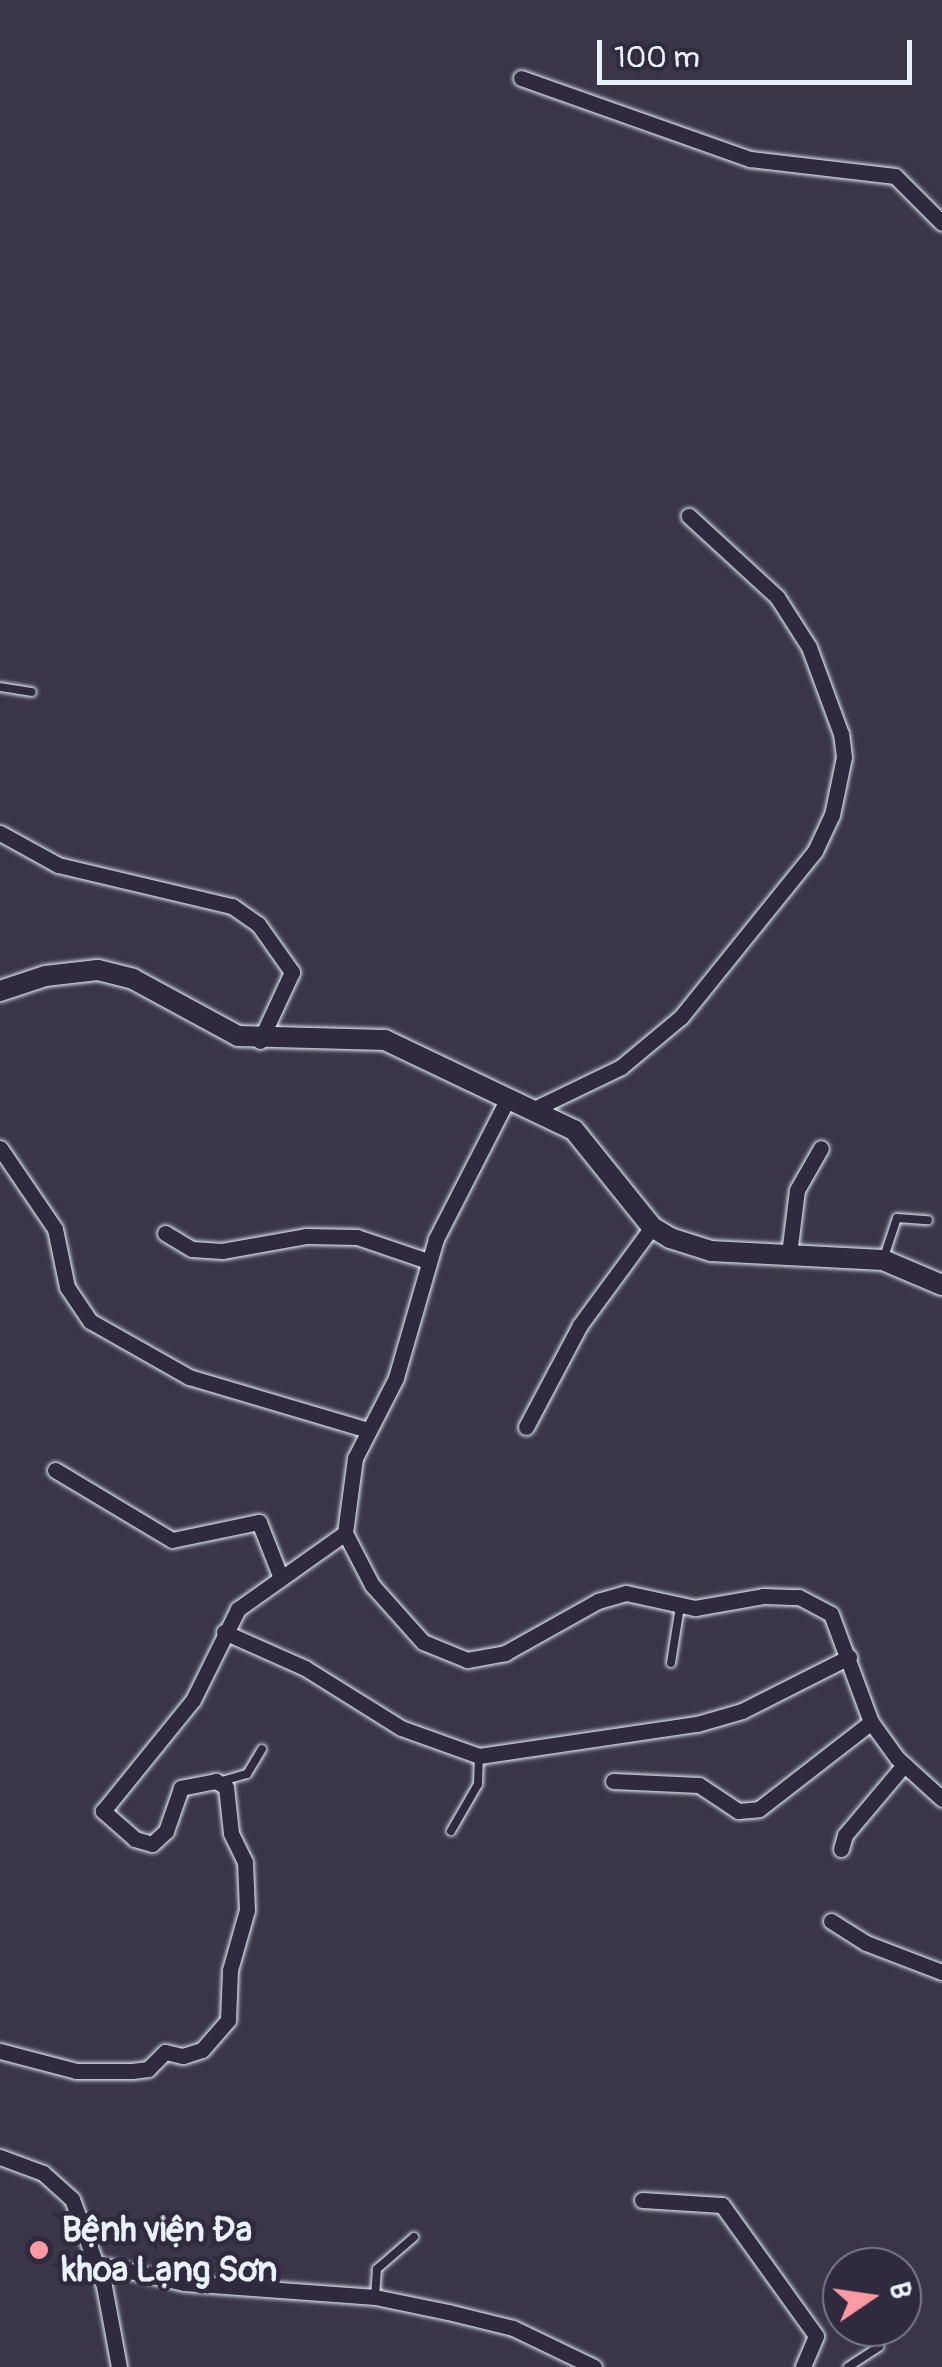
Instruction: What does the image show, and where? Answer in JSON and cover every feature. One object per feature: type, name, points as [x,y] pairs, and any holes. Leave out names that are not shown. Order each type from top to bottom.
[{"type":"street","points":[[521,78],[750,159],[895,176],[942,223]]},
{"type":"street","points":[[532,1110],[621,1067],[681,1017],[816,851],[832,816],[844,757],[842,734],[808,647],[767,586],[689,516]]},
{"type":"street","points":[[0,833],[58,865],[232,906],[258,924],[292,972],[260,1041]]},
{"type":"street","points":[[0,991],[44,976],[98,970],[133,979],[260,1041],[338,1034],[385,1040],[506,1102],[574,1130],[652,1227],[711,1252],[883,1260],[942,1285]]},
{"type":"street","points":[[506,1102],[428,1261],[406,1350],[355,1458],[345,1533],[372,1585],[422,1642],[467,1660],[505,1653],[598,1601],[626,1594],[680,1606],[799,1597],[831,1614],[871,1722],[904,1765],[942,1799]]},
{"type":"street","points":[[0,1148],[55,1229],[75,1309],[90,1321],[190,1377],[368,1430]]},
{"type":"street","points":[[789,1254],[797,1190],[821,1148]]},
{"type":"street","points":[[526,1428],[589,1309],[652,1227]]},
{"type":"street","points":[[166,1233],[192,1249],[222,1251],[306,1236],[357,1237],[428,1261]]},
{"type":"street","points":[[56,1470],[172,1540],[260,1522],[280,1578]]},
{"type":"street","points":[[0,2051],[76,2070],[132,2072],[148,2068],[166,2052],[183,2056],[202,2050],[228,2020],[230,1970],[247,1910],[245,1862],[231,1833],[222,1781],[180,1788],[166,1831],[152,1844],[135,1839],[103,1811],[194,1700],[238,1608],[345,1533]]},
{"type":"street","points":[[224,1632],[305,1668],[401,1728],[479,1756],[697,1724],[742,1711],[849,1658]]},
{"type":"street","points":[[612,1781],[699,1786],[738,1811],[759,1810],[871,1722]]},
{"type":"street","points":[[841,1849],[845,1835],[904,1765]]},
{"type":"street","points":[[831,1920],[866,1942],[942,1972]]},
{"type":"street","points":[[0,2157],[57,2182],[82,2217],[97,2264],[119,2367]]},
{"type":"street","points":[[642,2200],[722,2205],[816,2336],[807,2365]]},
{"type":"street","points":[[97,2264],[184,2284],[376,2298],[513,2328],[594,2367]]},
{"type":"lane","points":[[0,687],[32,692]]},
{"type":"lane","points":[[883,1260],[897,1218],[928,1220]]},
{"type":"lane","points":[[670,1663],[680,1606]]},
{"type":"lane","points":[[222,1781],[247,1774],[262,1750]]},
{"type":"lane","points":[[452,1831],[478,1784],[479,1756]]},
{"type":"lane","points":[[376,2298],[377,2269],[414,2238]]},
{"type":"lane","points":[[848,2367],[878,2347]]},
{"type":"place","name":"Bệnh viện Đa khoa Lạng Sơn","points":[[39,2250]]}]
